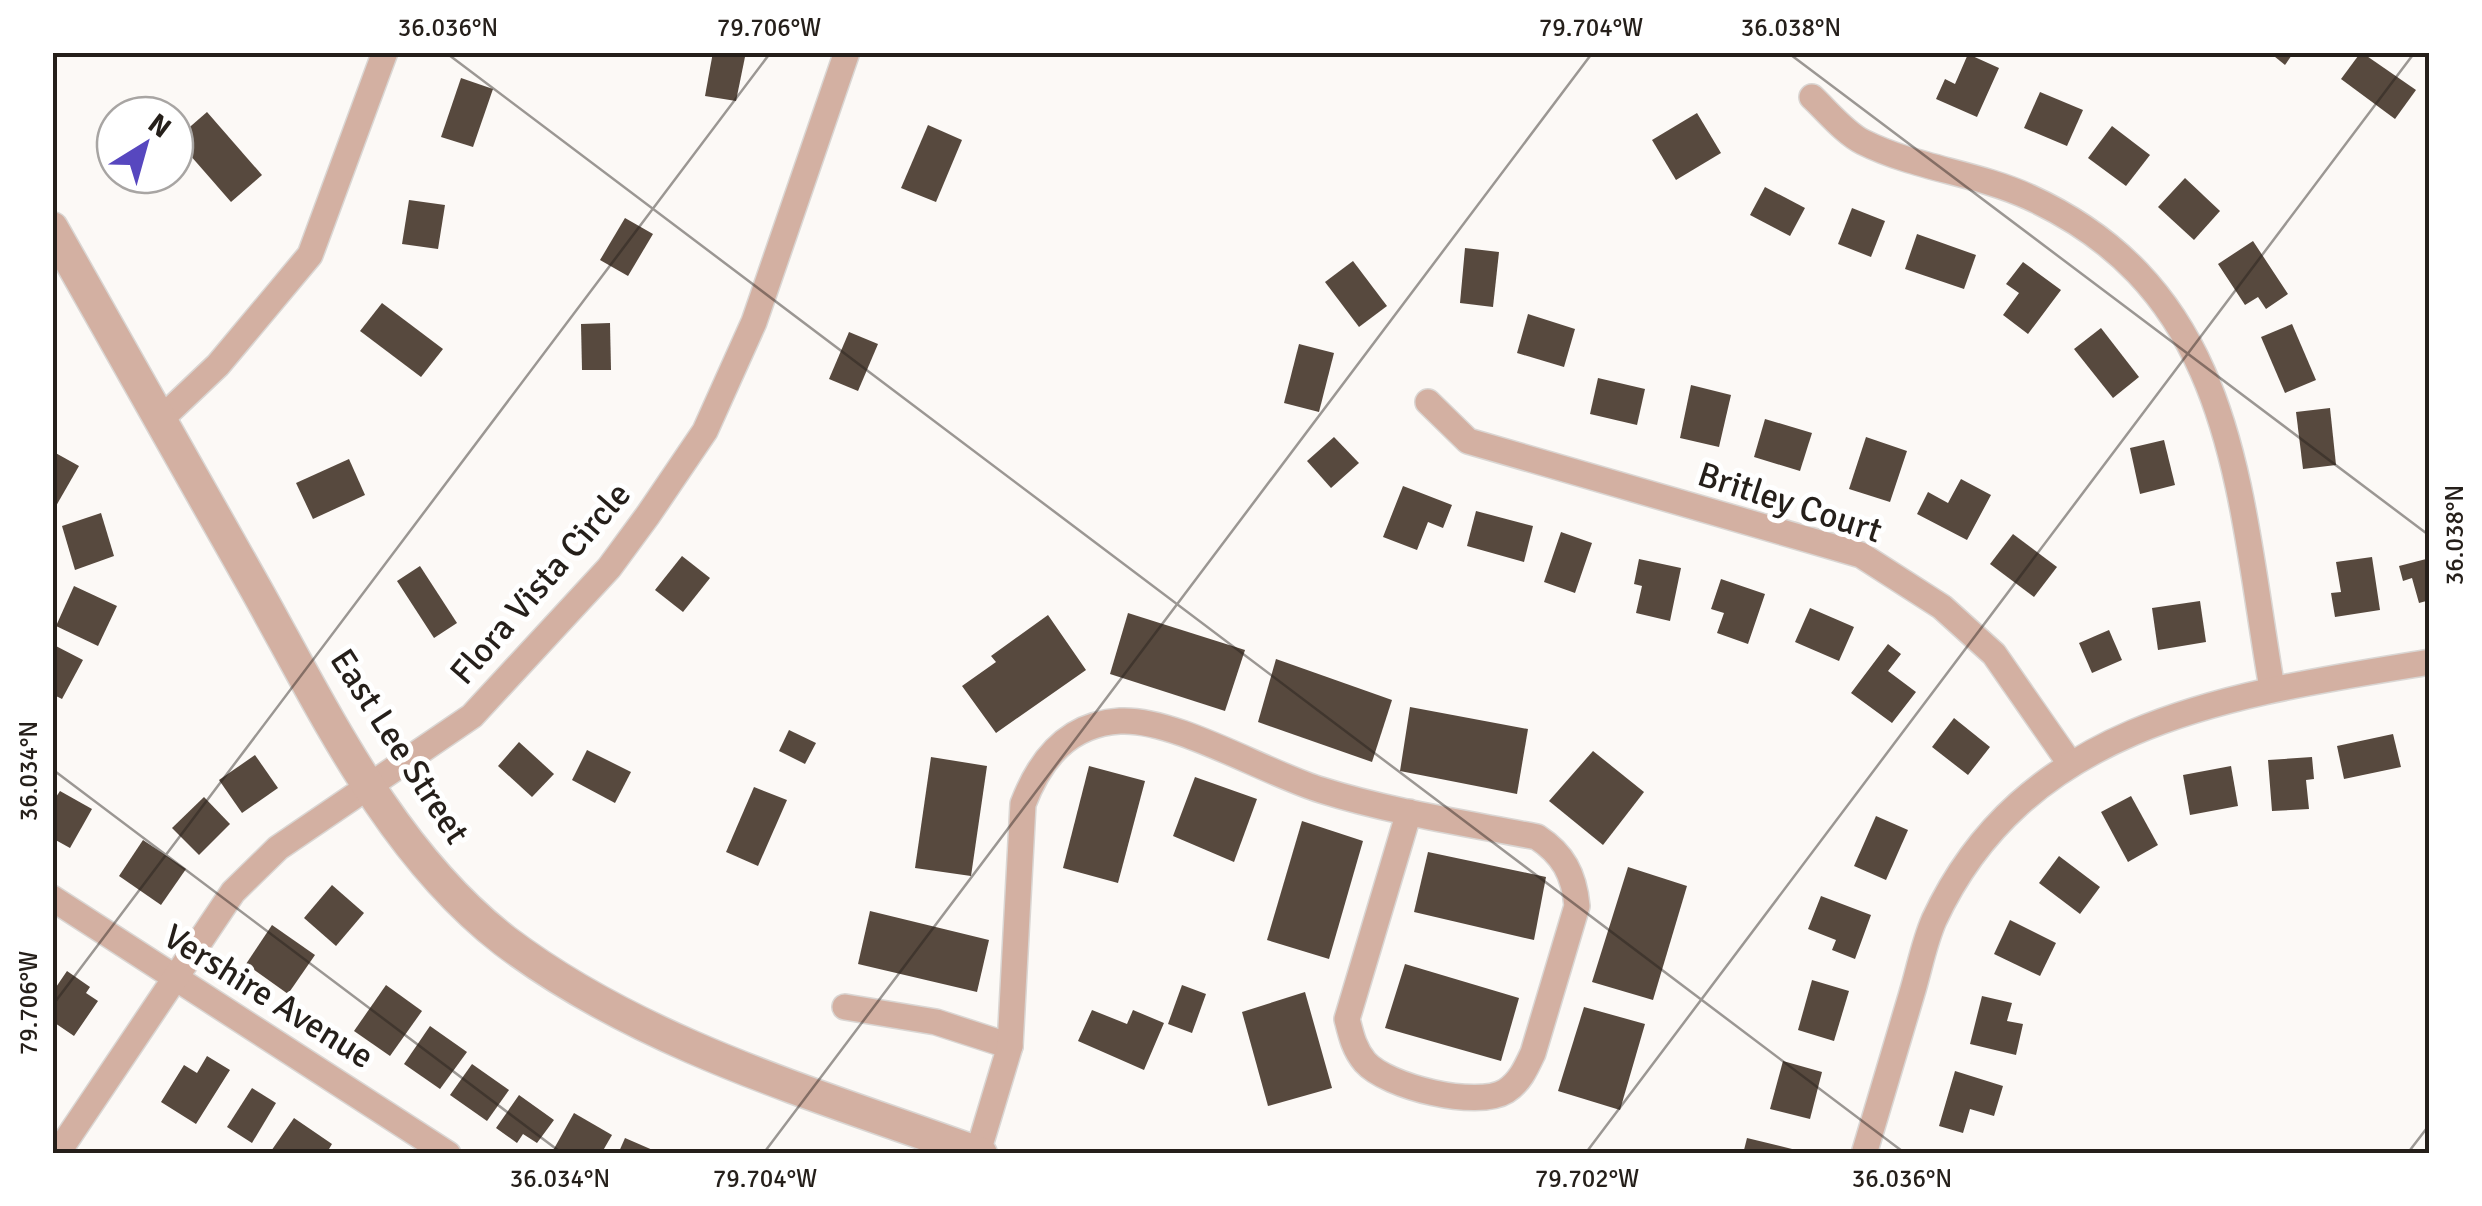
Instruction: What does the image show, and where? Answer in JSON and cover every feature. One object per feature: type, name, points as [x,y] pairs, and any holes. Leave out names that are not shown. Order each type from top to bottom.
[{"type":"street","points":[[160,420],[218,365],[310,256],[385,52]]},
{"type":"street","name":"Flora Vista Circle","points":[[57,1154],[233,892],[278,848],[472,716],[609,568],[705,431],[754,322],[847,52]]},
{"type":"street","points":[[1812,97],[1860,142],[2028,196],[2076,224],[2122,258],[2180,324],[2206,372],[2228,432],[2272,688]]},
{"type":"street","name":"East Lee Street","points":[[52,228],[370,785],[445,886],[504,940],[578,990],[745,1068],[979,1153]]},
{"type":"street","name":"Britley Court","points":[[1428,402],[1468,441],[1861,554],[1942,607],[1994,654],[2069,762]]},
{"type":"street","points":[[1864,1154],[1934,921],[1988,836],[2069,762],[2146,725],[2272,688],[2430,662]]},
{"type":"street","points":[[979,1153],[1010,1046],[1022,804],[1035,773],[1056,746],[1088,727],[1121,721],[1155,725],[1320,790],[1536,837],[1559,856],[1575,882],[1577,906],[1570,938],[1533,1054],[1522,1076],[1507,1091],[1487,1099],[1463,1099],[1386,1077],[1367,1064],[1353,1044],[1348,1019],[1409,812]]},
{"type":"street","name":"Vershire Avenue","points":[[52,898],[448,1154]]},
{"type":"street","points":[[844,1006],[936,1022],[1010,1046]]},
{"type":"building","points":[[713,52],[746,52],[736,101],[705,96]]},
{"type":"building","points":[[2269,52],[2294,52],[2285,65]]},
{"type":"building","points":[[2361,52],[2416,90],[2395,119],[2341,79]]},
{"type":"building","points":[[1968,54],[1999,68],[1977,117],[1936,99],[1945,79],[1955,84]]},
{"type":"building","points":[[461,78],[493,89],[473,147],[441,137]]},
{"type":"building","points":[[2040,92],[2083,110],[2067,146],[2024,128]]},
{"type":"building","points":[[207,112],[262,175],[231,202],[195,161],[195,122]]},
{"type":"building","points":[[1697,113],[1721,153],[1676,180],[1652,140]]},
{"type":"building","points":[[928,125],[962,140],[936,202],[901,188]]},
{"type":"building","points":[[2112,126],[2150,155],[2126,186],[2088,158]]},
{"type":"building","points":[[2185,178],[2220,211],[2194,240],[2158,207]]},
{"type":"building","points":[[1765,187],[1805,208],[1790,236],[1750,215]]},
{"type":"building","points":[[409,200],[445,205],[438,249],[402,244]]},
{"type":"building","points":[[1852,208],[1885,221],[1871,257],[1838,244]]},
{"type":"building","points":[[625,218],[653,234],[628,276],[600,260]]},
{"type":"building","points":[[1917,234],[1976,255],[1964,289],[1905,269]]},
{"type":"building","points":[[2253,241],[2288,294],[2266,309],[2258,297],[2245,305],[2218,264]]},
{"type":"building","points":[[1465,248],[1499,252],[1493,307],[1460,303]]},
{"type":"building","points":[[1353,261],[1387,306],[1359,327],[1325,282]]},
{"type":"building","points":[[2023,262],[2061,290],[2028,334],[2003,315],[2019,293],[2006,284]]},
{"type":"building","points":[[382,303],[443,349],[421,377],[360,331]]},
{"type":"building","points":[[1528,314],[1575,329],[1564,367],[1517,353]]},
{"type":"building","points":[[610,323],[611,370],[582,370],[581,324]]},
{"type":"building","points":[[2292,324],[2316,380],[2285,393],[2261,337]]},
{"type":"building","points":[[2101,328],[2139,377],[2113,398],[2074,349]]},
{"type":"building","points":[[849,332],[878,344],[858,391],[829,379]]},
{"type":"building","points":[[1299,344],[1334,353],[1319,412],[1284,403]]},
{"type":"building","points":[[1598,378],[1645,389],[1637,425],[1590,414]]},
{"type":"building","points":[[1691,385],[1731,395],[1719,447],[1680,438]]},
{"type":"building","points":[[2330,408],[2336,465],[2303,469],[2296,412]]},
{"type":"building","points":[[1765,419],[1812,433],[1800,471],[1754,457]]},
{"type":"building","points":[[1334,437],[1359,463],[1331,488],[1307,461]]},
{"type":"building","points":[[1866,437],[1907,451],[1890,502],[1849,489]]},
{"type":"building","points":[[2164,440],[2175,485],[2140,494],[2130,448]]},
{"type":"building","points":[[52,451],[79,466],[52,513]]},
{"type":"building","points":[[349,459],[365,495],[313,519],[296,483]]},
{"type":"building","points":[[1961,479],[1991,495],[1967,540],[1917,514],[1928,492],[1948,503]]},
{"type":"building","points":[[1403,486],[1452,505],[1443,528],[1428,522],[1417,550],[1383,537]]},
{"type":"building","points":[[1476,511],[1533,526],[1524,562],[1467,546]]},
{"type":"building","points":[[101,513],[114,556],[75,570],[62,526]]},
{"type":"building","points":[[1561,532],[1592,543],[1575,593],[1544,582]]},
{"type":"building","points":[[2013,534],[2057,567],[2034,597],[1990,564]]},
{"type":"building","points":[[682,556],[710,578],[683,612],[655,590]]},
{"type":"building","points":[[2372,557],[2380,610],[2335,617],[2331,593],[2341,592],[2336,562]]},
{"type":"building","points":[[2430,558],[2430,600],[2419,603],[2412,578],[2403,581],[2399,566]]},
{"type":"building","points":[[1639,559],[1681,568],[1670,621],[1636,613],[1642,586],[1634,584]]},
{"type":"building","points":[[420,566],[457,623],[434,638],[397,581]]},
{"type":"building","points":[[1721,579],[1765,594],[1748,644],[1717,633],[1724,613],[1711,609]]},
{"type":"building","points":[[74,586],[117,606],[98,646],[56,626]]},
{"type":"building","points":[[2200,601],[2206,642],[2158,650],[2152,608]]},
{"type":"building","points":[[1810,608],[1854,627],[1839,661],[1795,642]]},
{"type":"building","points":[[1128,613],[1245,650],[1225,711],[1110,674]]},
{"type":"building","points":[[1048,615],[1086,670],[996,733],[962,686],[996,662],[991,656]]},
{"type":"building","points":[[2109,630],[2122,660],[2092,673],[2079,643]]},
{"type":"building","points":[[52,644],[83,660],[62,699],[52,694]]},
{"type":"building","points":[[1888,644],[1901,654],[1888,671],[1916,692],[1892,723],[1851,693]]},
{"type":"building","points":[[1276,659],[1392,700],[1372,762],[1258,722]]},
{"type":"building","points":[[1410,707],[1528,729],[1517,794],[1400,771]]},
{"type":"building","points":[[1954,718],[1990,747],[1968,775],[1932,747]]},
{"type":"building","points":[[789,730],[816,743],[805,764],[779,751]]},
{"type":"building","points":[[2393,734],[2401,767],[2344,779],[2337,746]]},
{"type":"building","points":[[519,742],[554,774],[532,797],[498,766]]},
{"type":"building","points":[[587,750],[631,772],[615,803],[572,780]]},
{"type":"building","points":[[1593,751],[1644,792],[1603,845],[1549,801]]},
{"type":"building","points":[[255,755],[278,788],[242,813],[219,780]]},
{"type":"building","points":[[931,757],[987,766],[971,876],[915,868]]},
{"type":"building","points":[[2312,757],[2314,779],[2306,780],[2309,809],[2272,811],[2268,760]]},
{"type":"building","points":[[1089,766],[1145,781],[1118,883],[1063,868]]},
{"type":"building","points":[[2231,766],[2238,806],[2190,815],[2183,775]]},
{"type":"building","points":[[1195,777],[1257,799],[1234,862],[1173,836]]},
{"type":"building","points":[[754,787],[787,800],[758,866],[726,852]]},
{"type":"building","points":[[60,791],[92,809],[70,848],[52,838],[52,803]]},
{"type":"building","points":[[2131,796],[2158,845],[2128,862],[2101,812]]},
{"type":"building","points":[[204,797],[230,824],[199,855],[172,828]]},
{"type":"building","points":[[1876,816],[1908,830],[1886,880],[1854,866]]},
{"type":"building","points":[[1302,821],[1363,841],[1329,959],[1267,940]]},
{"type":"building","points":[[143,840],[186,869],[161,905],[119,876]]},
{"type":"building","points":[[1428,852],[1546,877],[1534,940],[1414,912]]},
{"type":"building","points":[[2059,856],[2100,887],[2080,914],[2039,883]]},
{"type":"building","points":[[1628,867],[1687,886],[1653,1000],[1592,982]]},
{"type":"building","points":[[332,885],[364,913],[336,946],[304,918]]},
{"type":"building","points":[[1821,896],[1871,915],[1855,959],[1832,950],[1836,940],[1808,929]]},
{"type":"building","points":[[870,911],[989,940],[977,992],[858,964]]},
{"type":"building","points":[[2010,920],[2056,943],[2040,976],[1994,954]]},
{"type":"building","points":[[272,925],[315,955],[288,994],[246,964]]},
{"type":"building","points":[[1405,964],[1519,998],[1501,1061],[1385,1028]]},
{"type":"building","points":[[67,971],[90,987],[86,993],[98,1001],[74,1036],[52,1021],[52,993]]},
{"type":"building","points":[[1812,980],[1849,991],[1834,1041],[1798,1030]]},
{"type":"building","points":[[386,985],[422,1011],[390,1056],[354,1031]]},
{"type":"building","points":[[1182,985],[1206,994],[1192,1033],[1168,1024]]},
{"type":"building","points":[[1305,992],[1332,1088],[1268,1106],[1242,1012]]},
{"type":"building","points":[[1982,996],[2012,1003],[2007,1021],[2023,1024],[2016,1055],[1970,1044]]},
{"type":"building","points":[[1584,1007],[1645,1024],[1620,1110],[1558,1091]]},
{"type":"building","points":[[1092,1010],[1127,1024],[1133,1010],[1164,1023],[1144,1070],[1078,1041]]},
{"type":"building","points":[[430,1026],[467,1052],[440,1089],[404,1064]]},
{"type":"building","points":[[207,1056],[230,1070],[196,1124],[161,1102],[184,1065],[197,1073]]},
{"type":"building","points":[[1783,1061],[1822,1072],[1810,1119],[1770,1109]]},
{"type":"building","points":[[472,1064],[509,1090],[487,1121],[450,1095]]},
{"type":"building","points":[[1955,1071],[2003,1086],[1994,1116],[1970,1109],[1963,1133],[1939,1126]]},
{"type":"building","points":[[252,1088],[276,1103],[252,1143],[227,1127]]},
{"type":"building","points":[[519,1095],[554,1120],[537,1143],[523,1134],[517,1143],[496,1128]]},
{"type":"building","points":[[574,1113],[612,1135],[601,1154],[551,1154]]},
{"type":"building","points":[[294,1118],[332,1144],[326,1154],[269,1154]]},
{"type":"building","points":[[625,1138],[655,1151],[654,1154],[618,1154]]},
{"type":"building","points":[[1747,1138],[1796,1150],[1795,1154],[1743,1154]]}]
